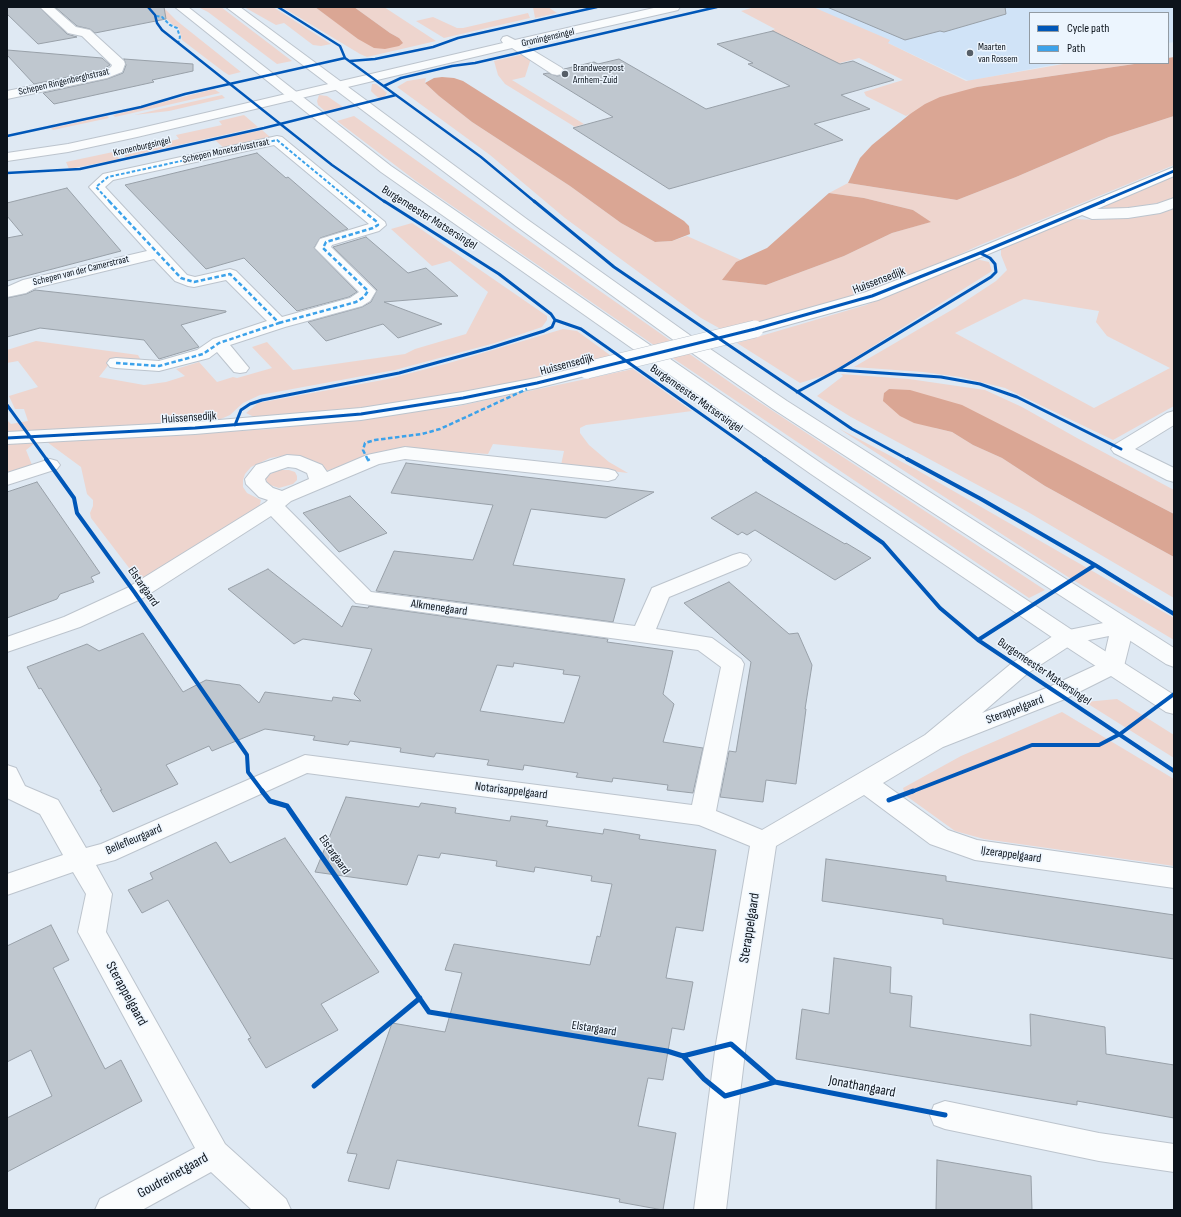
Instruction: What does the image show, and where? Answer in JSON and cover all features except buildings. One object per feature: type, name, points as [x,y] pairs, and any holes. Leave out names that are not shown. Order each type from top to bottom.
[{"type":"street","name":"Schepen Ringenberghstraat","points":[[7,94],[107,74],[117,69],[119,64],[86,33],[72,30],[46,7]]},
{"type":"street","name":"Burgemeester Matsersingel","points":[[181,7],[386,169],[818,470],[1067,637],[1174,706]]},
{"type":"street","points":[[232,7],[522,223],[691,344],[780,405],[1174,659]]},
{"type":"street","name":"Groningensingel","points":[[288,92],[503,37],[640,7]]},
{"type":"street","name":"Groningensingel","points":[[332,81],[514,44],[674,7]]},
{"type":"street","name":"Groningensingel","points":[[503,37],[557,71]]},
{"type":"street","points":[[7,147],[65,137],[288,92]]},
{"type":"street","name":"Kronenburgsingel","points":[[7,157],[68,148],[288,92]]},
{"type":"street","name":"Schepen Monetariusstraat","points":[[116,364],[159,366],[203,354],[219,342],[279,323],[356,302],[364,297],[368,291],[323,248],[326,242],[373,228],[378,225],[377,222],[277,140],[108,177],[96,186],[181,278],[194,282],[230,274],[279,323]]},
{"type":"street","name":"Huissensedijk","points":[[7,438],[203,427],[361,414],[470,397],[538,384],[587,370],[755,329],[872,296],[1174,171]]},
{"type":"street","points":[[1082,210],[1092,214],[1128,213],[1160,208],[1174,203]]},
{"type":"street","name":"Schepen van der Camerstraat","points":[[7,292],[20,289],[29,284],[157,253]]},
{"type":"street","points":[[219,342],[240,368]]},
{"type":"street","points":[[1174,417],[1121,449],[1174,476]]},
{"type":"street","points":[[319,482],[319,476],[315,469],[300,462],[287,461],[263,469],[255,479],[256,484],[278,502],[319,482],[374,459],[405,453],[608,475]]},
{"type":"street","points":[[7,479],[50,465]]},
{"type":"street","name":"Elstargaard","points":[[7,645],[72,622],[135,593],[278,502]]},
{"type":"street","name":"Alkmenegaard","points":[[278,502],[364,598],[704,644],[733,664],[702,816]]},
{"type":"street","points":[[642,635],[660,593],[740,560]]},
{"type":"street","points":[[1113,666],[1123,626]]},
{"type":"street","name":"Sterappelgaard","points":[[710,1210],[731,1044],[764,841],[865,783],[934,741],[1020,668],[1067,637],[1123,626]]},
{"type":"street","name":"Sterappelgaard","points":[[934,741],[1057,693],[1113,666]]},
{"type":"street","name":"Notarisappelgaard","points":[[258,785],[275,779],[305,764],[702,816],[764,841]]},
{"type":"street","name":"Sterappelgaard","points":[[7,774],[16,792],[49,807],[80,859],[99,894],[92,932],[214,1154],[275,1210]]},
{"type":"street","name":"IJzerappelgaard","points":[[865,783],[940,837],[975,850],[1174,878]]},
{"type":"street","name":"Bellefleurgaard","points":[[7,885],[80,859],[106,853],[258,785]]},
{"type":"street","points":[[945,1114],[1099,1147],[1174,1158]]},
{"type":"street","name":"Goudreinetgaard","points":[[111,1210],[214,1154]]},
{"type":"shaded area","points":[[163,7],[177,21],[241,72],[229,75],[182,40],[179,28],[173,25],[163,15]]},
{"type":"shaded area","points":[[198,7],[221,7],[292,61],[277,64],[208,12]]},
{"type":"shaded area","points":[[244,7],[273,7],[331,44],[321,46],[313,45],[284,23],[276,25]]},
{"type":"shaded area","points":[[282,7],[315,7],[364,42],[399,38],[354,7],[384,7],[436,41],[367,57]]},
{"type":"shaded area","points":[[315,7],[354,7],[399,38],[403,43],[399,46],[385,49],[374,48],[358,39]]},
{"type":"shaded area","points":[[533,7],[548,7],[557,13],[535,18]]},
{"type":"shaded area","points":[[755,7],[813,7],[890,40],[888,43],[966,81],[1063,64],[1134,64],[977,87],[906,116],[866,96],[864,92],[903,80],[859,58],[790,76],[817,54],[771,31],[775,29],[741,11]]},
{"type":"shaded area","name":"Maarten van Rossem","points":[[811,7],[1169,7],[1174,9],[1174,42],[1169,43],[1169,12],[1029,12],[1029,64],[1057,64],[969,81]]},
{"type":"shaded area","points":[[528,13],[530,18],[444,38],[416,21],[433,17],[457,28],[463,28]]},
{"type":"shaded area","points":[[529,53],[532,55],[525,77],[512,80],[584,124],[575,127],[505,84],[498,75],[494,61]]},
{"type":"shaded area","points":[[1174,57],[1174,116],[1109,137],[1016,177],[957,200],[848,183],[860,158],[872,145],[910,114],[925,104],[940,97],[977,87],[1134,64],[1169,64],[1169,58]]},
{"type":"shaded area","points":[[426,78],[425,83],[472,122],[570,186],[621,223],[655,242],[672,241],[687,236],[741,260],[736,262],[723,280],[766,285],[844,256],[892,233],[930,222],[913,210],[864,198],[829,193],[848,183],[957,200],[1016,177],[1109,137],[1174,116],[1174,165],[980,245],[912,276],[851,299],[731,331],[719,328],[701,318],[565,218],[490,155],[397,87],[407,81]]},
{"type":"shaded area","points":[[434,78],[454,78],[463,81],[684,221],[689,226],[690,234],[672,241],[655,242],[621,223],[570,186],[472,122],[425,83]]},
{"type":"shaded area","points":[[372,84],[376,84],[386,92],[387,93],[385,96],[380,99],[375,95],[371,91]]},
{"type":"shaded area","points":[[214,89],[220,93],[115,117],[113,115]]},
{"type":"shaded area","points":[[222,95],[225,98],[169,111],[134,115]]},
{"type":"shaded area","points":[[319,95],[327,96],[343,107],[325,111],[318,105],[317,101]]},
{"type":"shaded area","points":[[244,115],[258,127],[126,157],[120,152],[179,139],[176,135],[222,125],[219,121]]},
{"type":"shaded area","points":[[107,116],[109,118],[53,130],[51,128]]},
{"type":"shaded area","points":[[354,116],[738,388],[1045,590],[1029,598],[671,357],[416,181],[337,121]]},
{"type":"shaded area","points":[[262,130],[270,137],[224,148],[215,140]]},
{"type":"shaded area","points":[[113,152],[120,159],[69,169],[66,162]]},
{"type":"shaded area","points":[[1174,176],[1174,198],[1159,203],[1119,209],[1107,209],[1102,207]]},
{"type":"shaded area","points":[[829,193],[864,198],[913,210],[931,222],[892,233],[844,256],[766,285],[722,280],[736,262],[767,248]]},
{"type":"shaded area","points":[[1174,207],[1174,406],[1113,440],[1005,388],[960,377],[923,372],[854,367],[955,308],[996,281],[1007,270],[1001,255],[1001,248],[1072,219],[1099,220],[1131,217]],"holes":[[[1024,299],[1099,311],[1096,322],[1107,336],[1170,368],[1094,408],[955,333]]]},
{"type":"shaded area","points":[[412,223],[547,316],[547,320],[542,327],[495,343],[395,370],[260,395],[243,403],[230,415],[214,422],[7,432],[7,420],[11,424],[28,421],[24,409],[15,409],[9,396],[38,387],[18,361],[7,363],[7,350],[36,341],[138,355],[142,362],[113,359],[99,377],[144,385],[166,382],[185,376],[176,369],[199,362],[217,382],[272,368],[252,347],[267,342],[293,370],[405,354],[415,349],[466,334],[488,292],[450,261],[432,266],[391,229]]},
{"type":"shaded area","points":[[976,259],[989,262],[992,271],[829,374],[800,383],[737,343],[866,305]]},
{"type":"shaded area","points":[[563,329],[577,331],[614,358],[510,384],[419,402],[258,419],[246,413],[258,403],[388,379],[449,363]]},
{"type":"shaded area","points":[[633,369],[692,411],[586,425],[580,428],[580,433],[589,445],[609,462],[628,473],[561,465],[564,451],[493,444],[488,454],[444,451],[386,451],[323,472],[318,464],[301,457],[282,456],[270,458],[251,467],[245,474],[243,480],[243,487],[247,493],[261,500],[259,508],[146,579],[139,581],[91,518],[90,513],[93,506],[93,500],[87,494],[81,467],[47,442],[270,429],[454,407]]},
{"type":"shaded area","points":[[841,374],[909,379],[985,390],[1022,407],[1174,490],[1174,514],[1080,465],[889,389],[884,393],[935,428],[952,432],[973,445],[1002,458],[1045,486],[1174,557],[1174,598],[1028,512],[851,417],[817,396],[843,376]]},
{"type":"shaded area","points":[[889,389],[910,390],[962,405],[1174,514],[1174,557],[1045,486],[1002,458],[973,445],[952,432],[914,423],[900,416],[883,401],[884,393]]},
{"type":"shaded area","points":[[838,428],[917,470],[1174,618],[1174,640],[1068,577]]},
{"type":"shaded area","points":[[35,443],[26,450],[32,465],[28,468],[7,475],[7,444]]},
{"type":"shaded area","points":[[278,470],[289,470],[295,472],[297,480],[293,484],[279,488],[267,484],[267,476]]},
{"type":"shaded area","points":[[1117,699],[1174,735],[1174,758],[1085,702]]},
{"type":"shaded area","points":[[1062,712],[1174,779],[1174,866],[984,839],[955,831],[905,795],[903,788],[961,756]]},
{"type":"marked path","points":[[156,16],[162,17],[170,25],[177,28],[180,37],[178,43]]},
{"type":"marked path","points":[[116,363],[159,366],[203,354],[219,343],[279,323],[230,274],[194,282],[181,278],[96,187],[108,177],[277,140],[377,222],[378,225],[373,228],[326,242],[323,248],[368,291],[364,297],[356,302],[279,323]]},
{"type":"marked path","points":[[369,461],[363,450],[365,443],[375,440],[422,434],[440,429],[527,389]]},
{"type":"cycle path","points":[[148,7],[155,15],[157,23],[162,30],[332,165],[390,205],[499,274],[551,314],[555,320],[581,329],[883,543],[940,608],[978,640],[1174,771]]},
{"type":"cycle path","points":[[278,7],[340,46],[345,58],[481,157],[614,267],[797,392],[852,429],[981,499],[1095,565],[1174,614]]},
{"type":"cycle path","points":[[350,61],[375,59],[433,47],[458,38],[597,7]]},
{"type":"cycle path","points":[[384,86],[401,78],[452,66],[475,63],[717,7]]},
{"type":"cycle path","points":[[7,136],[141,107],[185,94],[345,58]]},
{"type":"cycle path","points":[[7,173],[80,169],[264,128],[396,95]]},
{"type":"cycle path","points":[[7,438],[195,428],[361,414],[463,398],[537,383],[755,329],[872,296],[980,253],[1174,171]]},
{"type":"cycle path","points":[[797,392],[838,370],[991,277],[996,272],[995,264],[990,258],[980,253]]},
{"type":"cycle path","points":[[235,425],[241,410],[250,404],[262,400],[399,373],[490,348],[544,331],[552,327],[555,320]]},
{"type":"cycle path","points":[[838,370],[941,377],[980,384],[1017,397],[1121,449]]},
{"type":"cycle path","points":[[7,405],[74,498],[77,513],[135,593],[247,755],[248,772],[270,801],[287,806],[429,1012],[667,1051],[683,1056],[731,1044],[775,1082]]},
{"type":"cycle path","points":[[978,640],[1095,565]]},
{"type":"cycle path","points":[[889,800],[1032,745],[1099,745],[1120,734],[1174,694]]},
{"type":"cycle path","points":[[314,1086],[420,998]]},
{"type":"cycle path","name":"Jonathangaard","points":[[683,1056],[704,1079],[725,1096],[775,1082],[945,1115]]},
{"type":"place","name":"Maarten van Rossem","points":[[970,53]]},
{"type":"place","name":"Brandweerpost Arnhem-Zuid","points":[[565,74]]}]
